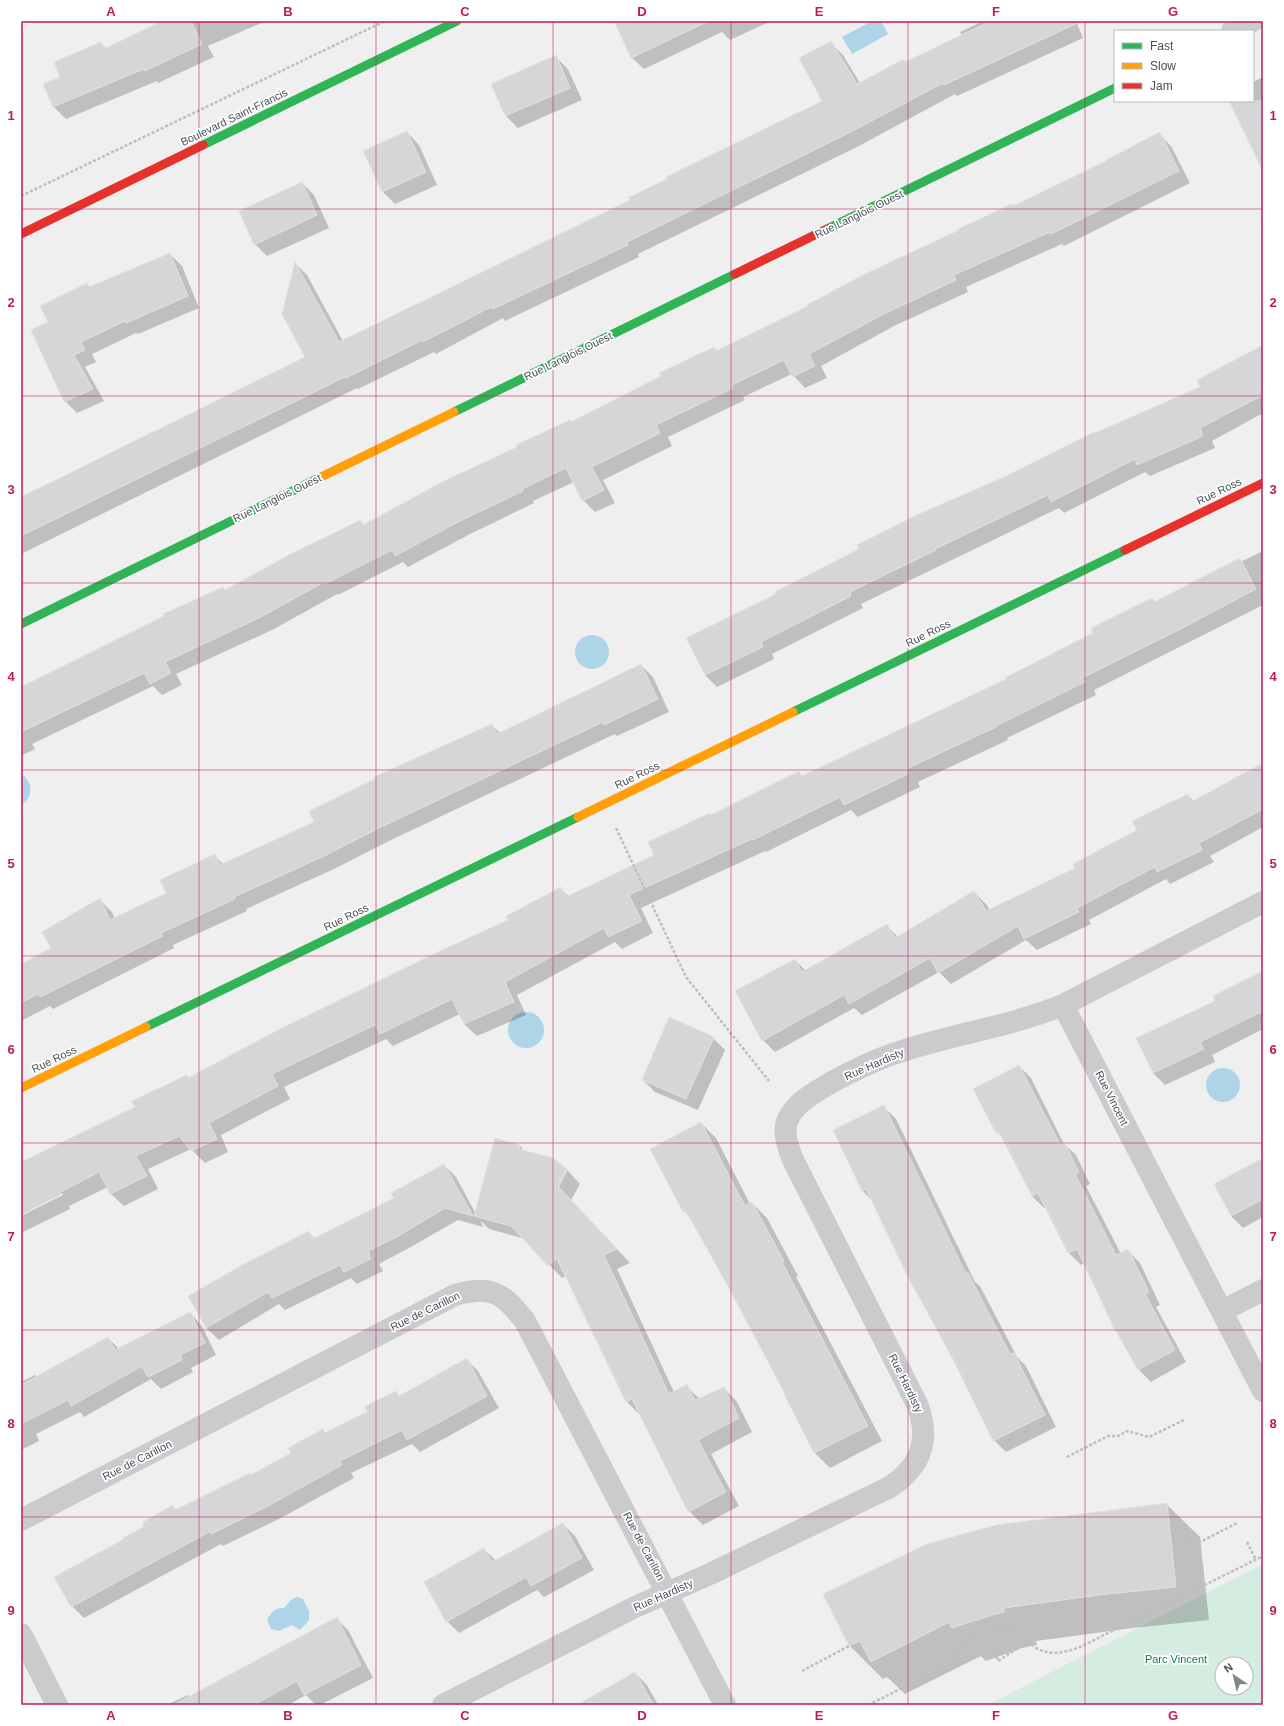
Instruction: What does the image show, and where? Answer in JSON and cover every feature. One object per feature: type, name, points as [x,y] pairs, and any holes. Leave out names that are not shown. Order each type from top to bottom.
[{"type":"street","name":"Boulevard Saint-Francis","points":[[21,234],[457,21]]},
{"type":"street","points":[[1234,30],[1252,21]]},
{"type":"street","name":"Rue Langlois Ouest","points":[[21,624],[1114,88]]},
{"type":"street","name":"Rue Ross","points":[[21,1088],[1263,483]]},
{"type":"street","points":[[1063,1005],[1263,902]]},
{"type":"street","name":"Rue Vincent","points":[[1063,1005],[1263,1391]]},
{"type":"street","name":"Rue Hardisty","points":[[443,1705],[635,1607],[710,1574],[890,1487],[903,1478],[913,1467],[920,1451],[924,1434],[922,1418],[918,1406],[793,1160],[787,1145],[785,1133],[788,1120],[797,1107],[807,1097],[879,1059],[912,1047],[1036,1015],[1063,1005]]},
{"type":"street","name":"Rue de Carillon","points":[[21,1520],[455,1295],[471,1290],[488,1290],[503,1297],[515,1308],[525,1321],[668,1592],[725,1705]]},
{"type":"street","points":[[1222,1311],[1263,1290]]},
{"type":"street","points":[[21,1634],[57,1705]]},
{"type":"path","name":"Boulevard Saint-Francis","points":[[21,196],[385,21]]},
{"type":"path","points":[[615,826],[686,977],[769,1081]]},
{"type":"path","points":[[1068,1457],[1108,1436],[1118,1436],[1127,1431],[1149,1437],[1184,1420]]},
{"type":"path","points":[[1183,1543],[1202,1542],[1237,1523]]},
{"type":"path","points":[[1247,1542],[1256,1560]]},
{"type":"path","points":[[994,1627],[1006,1625],[1015,1628],[1038,1649],[1051,1652],[1065,1652],[1080,1647],[1263,1556]]},
{"type":"path","points":[[868,1705],[953,1663],[958,1658],[960,1648],[966,1640],[974,1634]]},
{"type":"path","points":[[989,1638],[998,1661],[1029,1641]]},
{"type":"path","points":[[802,1671],[849,1646]]},
{"type":"green space","name":"Parc Vincent","points":[[1263,1564],[1263,1705],[987,1705]]},
{"type":"water","points":[[872,21],[881,21],[888,34],[852,54],[842,37]]},
{"type":"water","points":[[595,635],[604,640],[608,645],[608,659],[604,664],[599,668],[589,669],[585,668],[576,659],[575,649],[576,645],[585,636]]},
{"type":"water","points":[[21,774],[30,785],[30,794],[21,805]]},
{"type":"water","points":[[529,1012],[539,1017],[543,1023],[543,1037],[539,1043],[533,1047],[523,1048],[513,1043],[509,1037],[508,1027],[513,1017],[519,1013]]},
{"type":"water","points":[[1223,1068],[1235,1073],[1240,1085],[1235,1097],[1223,1102],[1211,1097],[1206,1085],[1211,1073]]},
{"type":"water","points":[[297,1597],[303,1599],[309,1611],[309,1620],[300,1630],[292,1625],[279,1631],[271,1629],[267,1620],[272,1613],[278,1608],[284,1608],[291,1600]]},
{"type":"building","points":[[162,21],[191,21],[202,44],[145,71],[144,69],[53,107],[43,84],[60,77],[54,62],[101,42],[104,49]]},
{"type":"building","points":[[614,21],[709,21],[631,58]]},
{"type":"building","points":[[991,21],[1082,21],[944,85],[943,83],[847,134],[627,242],[628,245],[493,309],[491,307],[423,342],[422,340],[21,536],[21,497],[305,357],[282,314],[295,262],[339,342],[630,200],[628,198],[667,179],[666,177],[822,101],[799,58],[831,41],[857,84],[904,59],[905,62]]},
{"type":"building","points":[[556,55],[570,88],[505,116],[491,84]]},
{"type":"building","points":[[1263,101],[1263,171],[1229,102]]},
{"type":"building","points":[[407,131],[426,172],[382,192],[363,151]]},
{"type":"building","points":[[1160,132],[1179,171],[1051,234],[1050,232],[954,275],[956,280],[882,315],[809,354],[815,366],[792,377],[784,360],[732,385],[733,388],[656,425],[660,433],[592,467],[604,490],[582,501],[566,468],[522,489],[523,491],[458,522],[395,556],[392,550],[325,584],[324,582],[261,617],[165,662],[171,673],[150,684],[144,673],[21,732],[21,687],[164,616],[163,614],[223,587],[225,590],[287,556],[360,520],[363,525],[444,481],[517,447],[516,445],[570,420],[571,422],[661,376],[659,373],[714,347],[716,351],[808,306],[807,305],[863,275],[1012,204],[1013,206],[1106,161]]},
{"type":"building","points":[[302,182],[317,215],[254,245],[239,211]]},
{"type":"building","points":[[170,253],[188,296],[126,323],[125,321],[81,342],[85,350],[74,355],[93,389],[64,402],[31,330],[48,322],[40,306],[87,283],[89,287]]},
{"type":"building","points":[[1263,345],[1263,395],[1200,428],[1203,436],[1137,465],[1135,459],[1051,502],[1048,495],[935,549],[936,550],[850,592],[851,596],[761,642],[763,647],[705,675],[686,638],[776,594],[775,592],[859,549],[857,545],[919,514],[1004,477],[1094,432],[1095,433],[1200,387],[1197,380]]},
{"type":"building","points":[[1240,558],[1256,589],[1175,632],[1082,678],[1085,682],[996,727],[906,769],[908,774],[844,805],[840,797],[753,840],[752,839],[629,895],[642,921],[608,937],[604,928],[505,982],[514,1002],[464,1024],[452,999],[380,1034],[375,1025],[272,1074],[278,1086],[209,1123],[217,1139],[191,1151],[179,1136],[136,1156],[147,1176],[110,1194],[99,1172],[57,1194],[58,1196],[21,1215],[21,1162],[135,1107],[132,1101],[187,1075],[188,1078],[280,1029],[442,950],[508,920],[506,916],[561,887],[566,897],[654,855],[648,842],[710,813],[711,815],[799,771],[802,776],[1006,679],[1006,677],[1093,633],[1091,628],[1152,598],[1154,602]]},
{"type":"building","points":[[641,664],[658,699],[604,725],[603,722],[379,828],[322,857],[234,897],[235,899],[161,933],[163,936],[40,997],[38,994],[21,1003],[21,964],[51,948],[42,932],[100,898],[110,920],[166,893],[160,880],[215,854],[220,865],[314,822],[309,811],[375,779],[374,777],[492,724],[497,734]]},
{"type":"building","points":[[1263,763],[1263,809],[1199,843],[1202,850],[1157,872],[1155,867],[1077,908],[1079,912],[1024,939],[1018,926],[938,973],[930,958],[849,1004],[844,995],[762,1041],[735,991],[795,959],[802,972],[887,924],[895,938],[974,891],[986,911],[1075,868],[1073,864],[1137,830],[1132,821],[1188,794],[1191,802]]},
{"type":"building","points":[[1263,971],[1263,1011],[1200,1042],[1204,1049],[1153,1073],[1136,1038],[1215,1001],[1213,996]]},
{"type":"building","points":[[669,1017],[714,1037],[686,1099],[642,1080]]},
{"type":"building","points":[[1019,1065],[1060,1144],[1064,1142],[1079,1172],[1075,1174],[1116,1255],[1128,1249],[1149,1292],[1145,1294],[1175,1350],[1138,1370],[1113,1326],[1077,1249],[1068,1253],[1038,1193],[1032,1196],[999,1132],[996,1133],[973,1089]]},
{"type":"building","points":[[884,1105],[966,1274],[968,1273],[1010,1354],[1014,1353],[1045,1415],[993,1441],[953,1359],[906,1273],[866,1189],[862,1191],[833,1130]]},
{"type":"building","points":[[701,1122],[745,1206],[752,1202],[784,1261],[782,1262],[868,1426],[814,1453],[785,1394],[730,1290],[686,1211],[683,1212],[650,1149]]},
{"type":"building","points":[[495,1138],[520,1145],[519,1149],[553,1158],[567,1169],[558,1186],[617,1249],[604,1255],[669,1394],[687,1384],[695,1400],[724,1387],[739,1418],[698,1440],[726,1492],[688,1512],[632,1399],[626,1402],[557,1259],[548,1266],[511,1226],[474,1216]]},
{"type":"building","points":[[1263,1158],[1263,1199],[1231,1216],[1214,1184]]},
{"type":"building","points":[[444,1164],[473,1216],[445,1208],[397,1237],[368,1251],[371,1259],[344,1272],[340,1265],[272,1298],[268,1292],[206,1328],[188,1296],[244,1264],[309,1231],[313,1239],[394,1198],[391,1193]]},
{"type":"building","points":[[190,1312],[205,1343],[180,1355],[182,1360],[148,1377],[142,1366],[71,1406],[68,1400],[21,1424],[21,1385],[108,1337],[115,1350]]},
{"type":"building","points":[[467,1358],[487,1396],[407,1440],[402,1430],[340,1461],[342,1465],[266,1507],[211,1534],[209,1532],[71,1607],[54,1577],[124,1539],[123,1538],[143,1527],[143,1522],[173,1505],[175,1510],[250,1473],[251,1475],[291,1453],[288,1448],[323,1429],[325,1433],[367,1412],[365,1406],[396,1391],[399,1396]]},
{"type":"building","points":[[1167,1503],[1176,1587],[1099,1595],[1004,1608],[1004,1612],[952,1628],[949,1622],[871,1662],[860,1641],[849,1646],[823,1594],[927,1544],[996,1525]]},
{"type":"building","points":[[563,1523],[582,1558],[531,1586],[526,1577],[446,1622],[424,1582],[484,1548],[492,1562]]},
{"type":"building","points":[[337,1617],[361,1665],[304,1695],[297,1681],[254,1705],[173,1705]]},
{"type":"building","points":[[635,1672],[654,1705],[577,1705]]},
{"type":"traffic: fast","points":[[203,145],[457,21]]},
{"type":"traffic: fast","points":[[827,229],[1114,88]]},
{"type":"traffic: fast","points":[[454,412],[735,274]]},
{"type":"traffic: fast","points":[[21,624],[321,477]]},
{"type":"traffic: fast","points":[[793,712],[1125,550]]},
{"type":"traffic: fast","points":[[146,1027],[578,817]]},
{"type":"traffic: slow","points":[[321,477],[454,412]]},
{"type":"traffic: slow","points":[[578,817],[793,712]]},
{"type":"traffic: slow","points":[[21,1088],[146,1027]]},
{"type":"traffic: jam","points":[[21,234],[203,145]]},
{"type":"traffic: jam","points":[[735,274],[827,229]]},
{"type":"traffic: jam","points":[[1125,550],[1263,483]]}]
